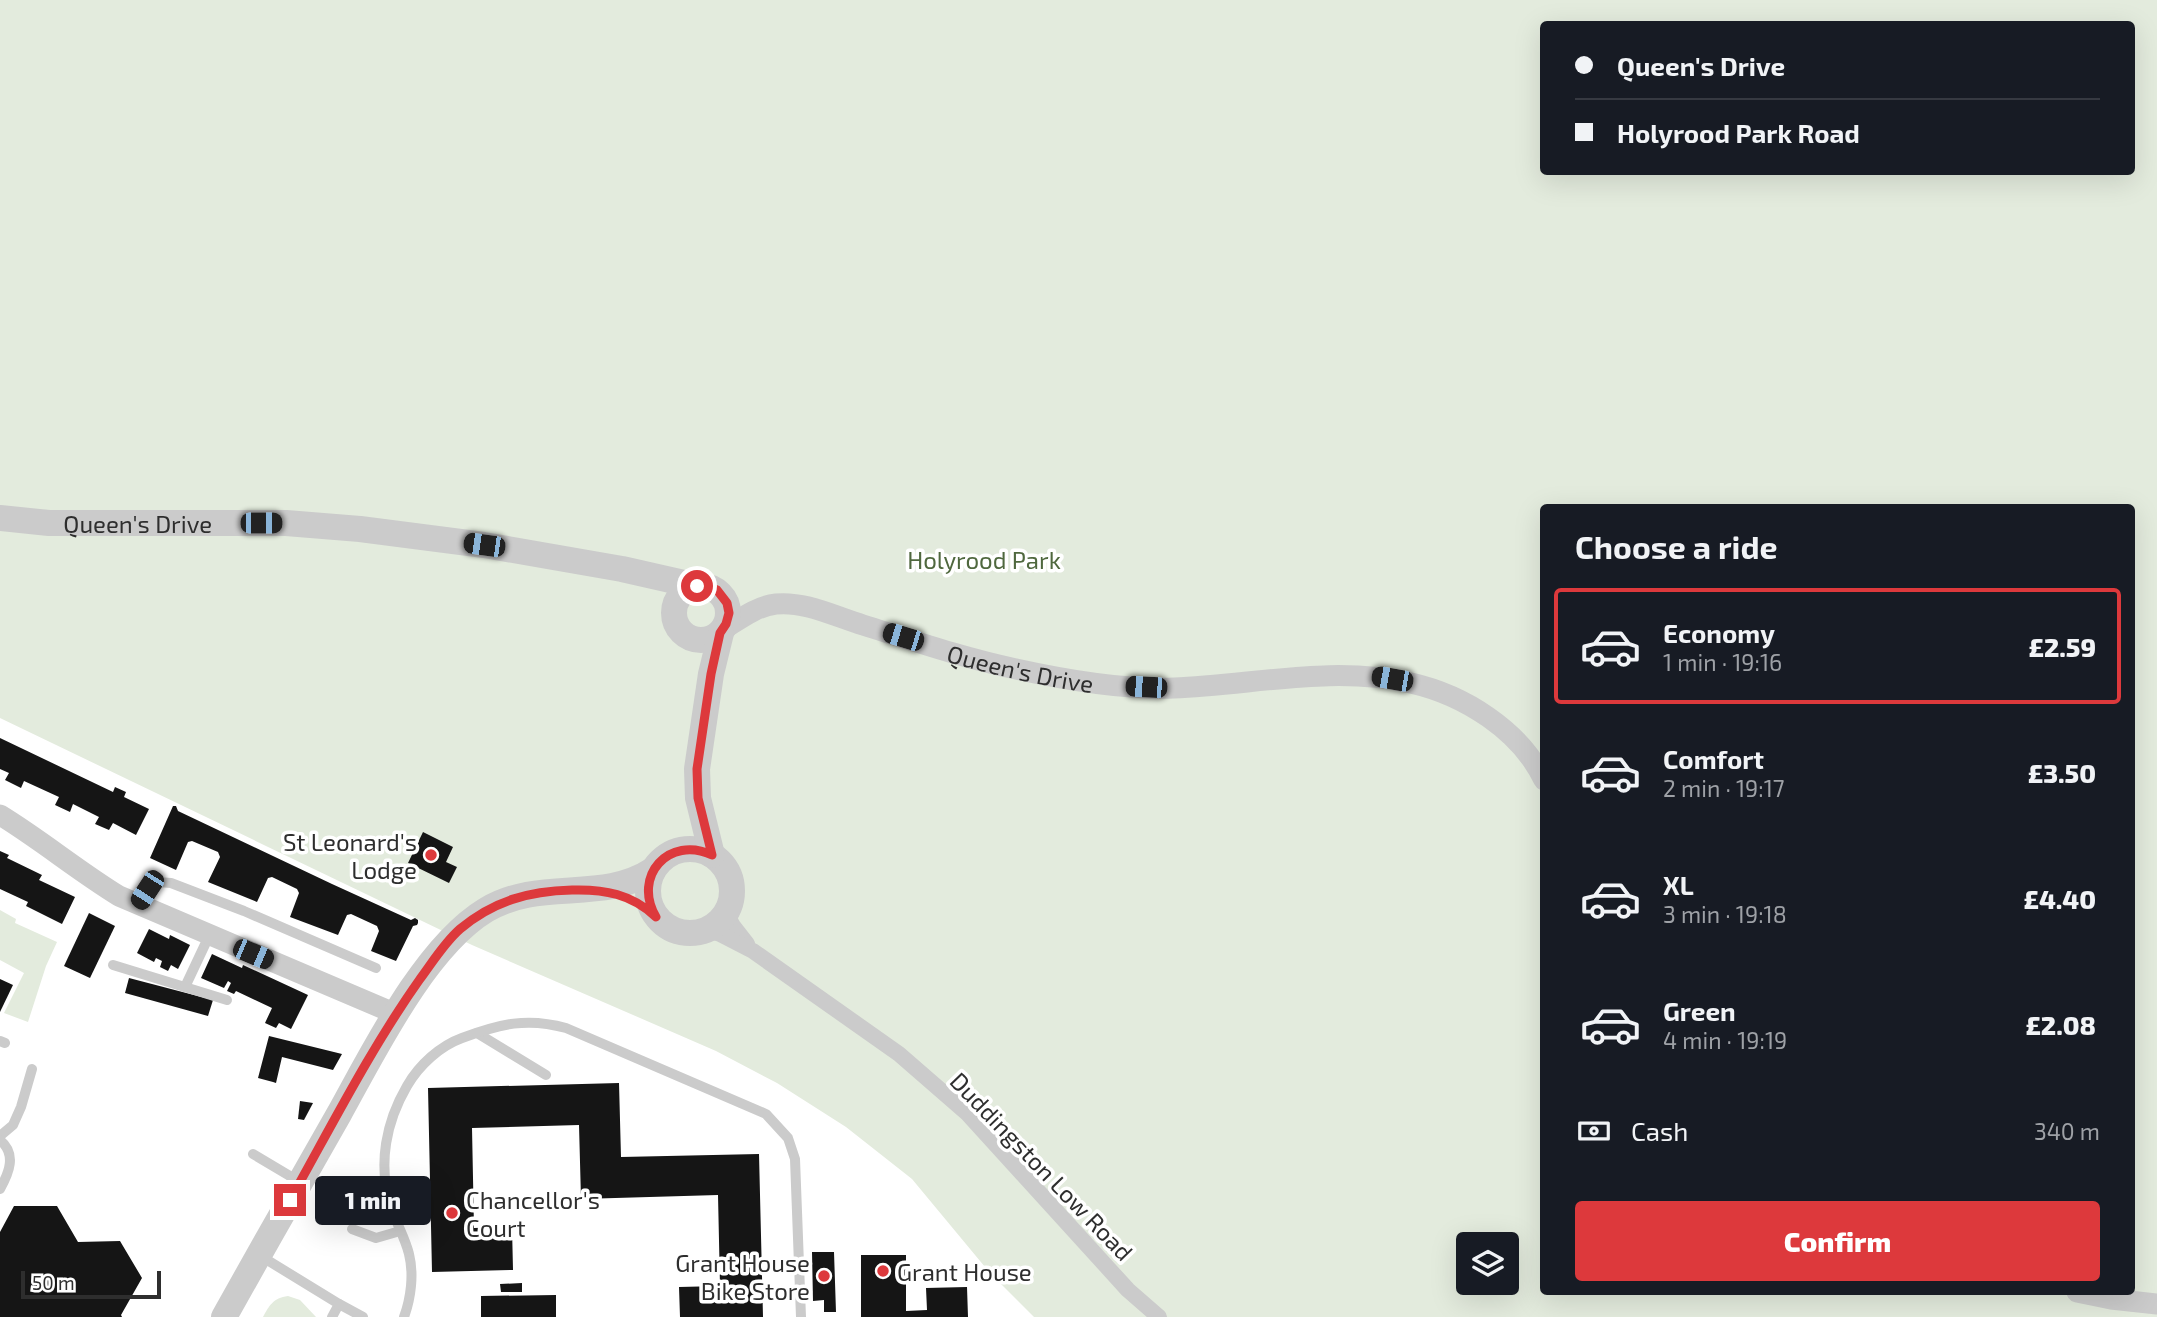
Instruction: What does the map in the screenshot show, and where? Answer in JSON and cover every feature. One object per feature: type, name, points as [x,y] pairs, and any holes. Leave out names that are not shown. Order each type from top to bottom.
[{"type":"street","name":"Queen's Drive","points":[[0,518],[70,524],[286,523],[360,529],[484,545],[712,588],[724,598],[729,613],[713,634],[711,674],[697,769],[698,798],[712,855],[724,866],[731,881],[732,898],[717,921]]},
{"type":"street","points":[[649,576],[665,589],[675,607]]},
{"type":"street","points":[[697,586],[682,593],[675,607],[678,628],[686,636],[713,634]]},
{"type":"street","name":"Queen's Drive","points":[[713,634],[764,607],[794,605],[952,653],[1015,669],[1075,680],[1172,688],[1330,675],[1402,681],[1445,693],[1484,715],[1501,727],[1523,750],[1540,774]]},
{"type":"street","name":"Queen's Drive","points":[[656,917],[649,902],[648,885],[688,824],[698,798]]},
{"type":"street","points":[[0,815],[97,883],[137,904],[396,1014]]},
{"type":"street","points":[[224,1317],[396,1014],[457,931],[486,911],[523,895],[628,884],[680,850],[696,849],[712,855]]},
{"type":"street","points":[[595,889],[634,900],[668,928],[676,931],[692,934],[717,921]]},
{"type":"street","points":[[717,921],[739,935],[753,951]]},
{"type":"street","points":[[717,921],[720,934],[753,951]]},
{"type":"street","name":"Duddingston Low Road","points":[[753,951],[899,1054],[968,1114],[1128,1290],[1159,1317]]},
{"type":"street","points":[[2092,1295],[2157,1304]]},
{"type":"lane","points":[[137,904],[147,890],[158,882],[171,883],[376,968]]},
{"type":"lane","points":[[185,987],[209,936]]},
{"type":"lane","points":[[113,965],[227,1000]]},
{"type":"lane","points":[[404,1317],[410,1300],[410,1262],[390,1203],[384,1168],[386,1141],[393,1115],[405,1089],[421,1067],[447,1044],[477,1032],[516,1023],[536,1022],[566,1028],[766,1114],[788,1138],[795,1159],[801,1317]]},
{"type":"lane","points":[[477,1032],[546,1075]]},
{"type":"lane","points":[[0,1189],[10,1170],[8,1149],[0,1138],[13,1125],[32,1069]]},
{"type":"lane","points":[[253,1154],[300,1182]]},
{"type":"lane","points":[[352,1229],[376,1238],[400,1231]]},
{"type":"lane","points":[[259,1255],[363,1317]]},
{"type":"lane","points":[[332,1317],[339,1304]]},
{"type":"green space","name":"Holyrood Park","points":[[0,0],[2157,0],[2157,1317],[1034,1317],[990,1273],[912,1179],[846,1127],[777,1083],[716,1051],[472,945],[0,718]]},
{"type":"green space","points":[[0,910],[16,919],[15,923],[57,942],[46,966],[28,1022],[4,1013],[24,973],[0,960]]},
{"type":"green space","points":[[288,1296],[300,1300],[316,1317],[263,1317],[275,1301]]},
{"type":"building","points":[[0,738],[113,792],[115,787],[126,792],[124,797],[149,809],[136,835],[113,823],[109,830],[95,824],[99,817],[73,804],[70,812],[55,805],[59,797],[24,781],[21,788],[5,780],[9,773],[0,769]]},
{"type":"building","points":[[173,806],[176,806],[178,811],[332,884],[411,920],[418,920],[396,961],[371,951],[379,931],[377,926],[351,914],[347,915],[338,935],[290,917],[299,893],[297,889],[272,877],[268,878],[257,902],[208,882],[220,857],[218,852],[192,841],[188,842],[176,870],[150,858]]},
{"type":"building","name":"St Leonard's Lodge","points":[[423,832],[453,847],[446,862],[457,867],[449,883],[408,863]]},
{"type":"building","points":[[0,851],[9,855],[7,858],[42,875],[39,880],[75,897],[62,924],[26,906],[28,902],[0,889]]},
{"type":"building","points":[[89,913],[115,926],[90,978],[64,966]]},
{"type":"building","points":[[149,929],[190,945],[178,969],[171,965],[168,971],[160,967],[162,961],[156,958],[154,962],[137,953]]},
{"type":"building","points":[[212,954],[308,995],[291,1029],[279,1023],[276,1028],[265,1023],[272,1008],[236,991],[234,994],[227,991],[231,983],[228,981],[224,988],[201,978]]},
{"type":"building","points":[[129,978],[213,1000],[208,1016],[125,993]]},
{"type":"building","points":[[0,979],[13,985],[0,1012]]},
{"type":"building","points":[[269,1036],[342,1054],[333,1070],[282,1057],[276,1083],[258,1078]]},
{"type":"building","name":"Chancellor's Court","points":[[619,1083],[621,1157],[759,1154],[763,1317],[680,1317],[679,1287],[720,1286],[718,1195],[581,1199],[579,1125],[472,1128],[474,1228],[512,1227],[513,1270],[432,1272],[428,1088]]},
{"type":"building","points":[[300,1101],[313,1103],[304,1120],[298,1119]]},
{"type":"building","points":[[14,1206],[57,1206],[78,1242],[120,1241],[142,1278],[122,1317],[0,1317],[0,1232]]},
{"type":"building","name":"Grant House Bike Store","points":[[812,1252],[834,1252],[836,1312],[824,1312],[824,1300],[813,1301]]},
{"type":"building","name":"Grant House","points":[[861,1255],[906,1255],[906,1311],[927,1310],[926,1288],[967,1287],[968,1317],[861,1317]]},
{"type":"building","points":[[522,1283],[522,1292],[501,1292],[500,1284]]},
{"type":"building","points":[[556,1295],[556,1317],[481,1317],[481,1296]]},
{"type":"place","name":"St Leonard's Lodge","points":[[431,855]]},
{"type":"place","name":"Chancellor's Court","points":[[452,1213]]},
{"type":"place","name":"Grant House","points":[[883,1271]]},
{"type":"place","name":"Grant House Bike Store","points":[[824,1276]]},
{"type":"route","points":[[290,1200],[396,1014],[457,931],[505,901],[540,892],[595,889],[608,891],[634,900],[656,917],[649,902],[648,885],[658,863],[680,850],[696,849],[712,855],[698,798],[697,769],[711,674],[720,633],[729,613],[727,603],[717,590],[697,586]]}]
